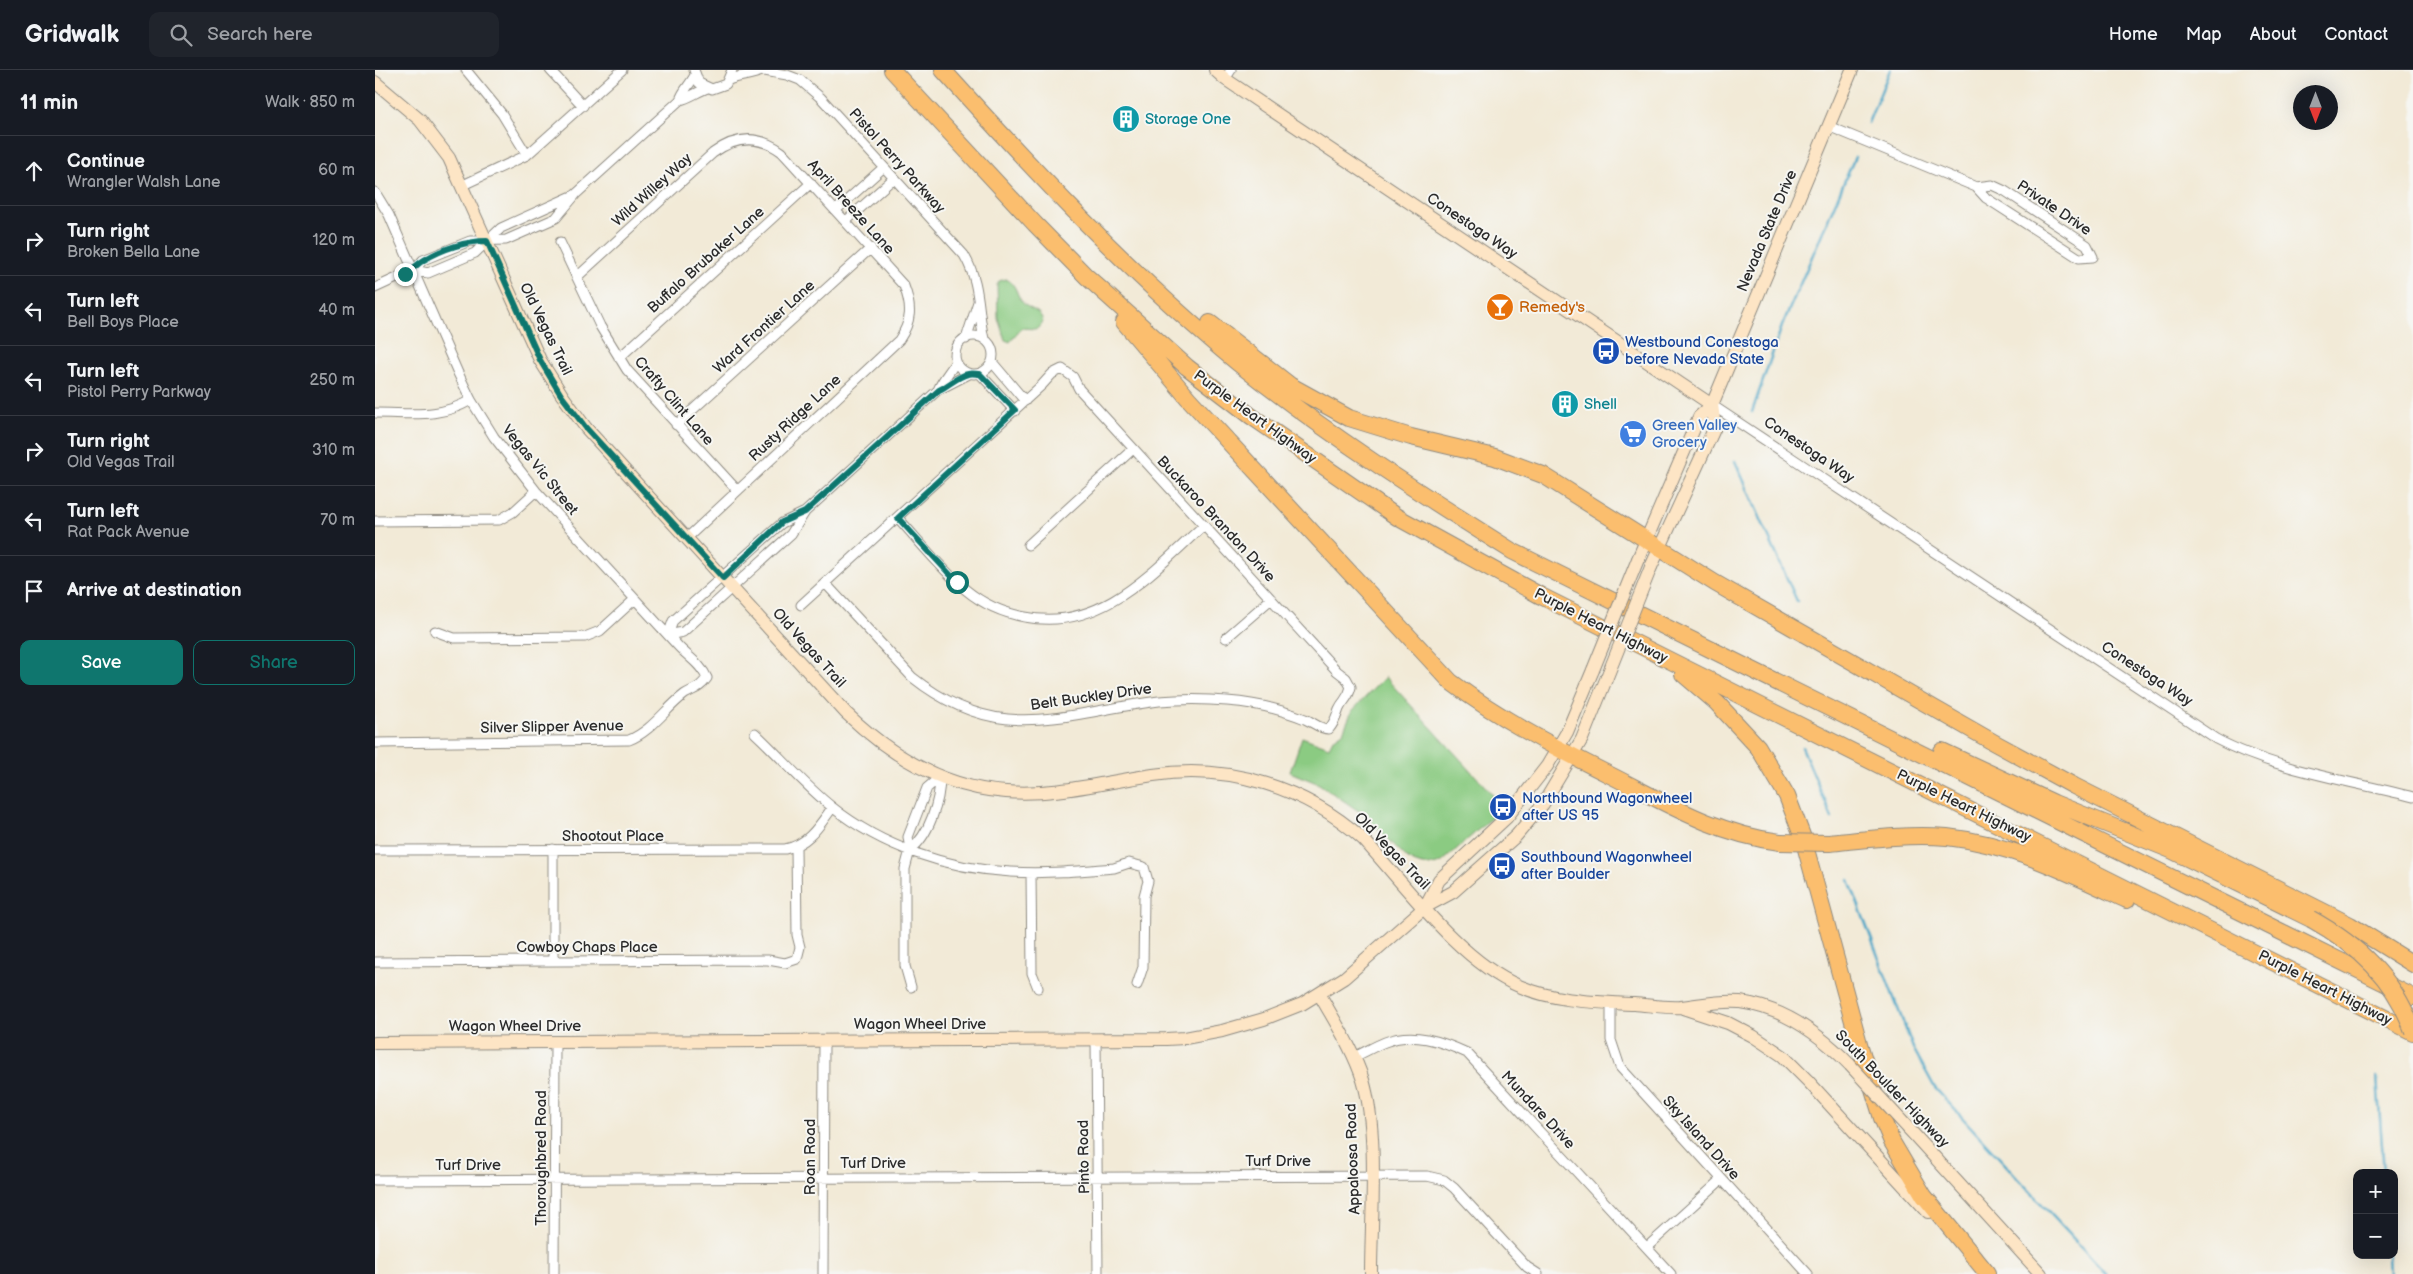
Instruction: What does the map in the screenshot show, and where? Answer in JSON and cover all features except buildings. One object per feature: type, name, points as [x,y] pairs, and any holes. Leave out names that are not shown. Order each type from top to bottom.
[{"type":"highway","name":"Purple Heart Highway","points":[[893,70],[982,169],[1086,276],[1187,367],[1251,416],[1355,490],[1474,560],[1664,658],[2408,1030]]},
{"type":"highway","name":"Purple Heart Highway","points":[[943,70],[1019,153],[1139,275],[1238,362],[1327,431],[1513,551],[2413,997]]},
{"type":"highway","points":[[1019,153],[1219,331],[1291,386],[1349,418],[1411,437],[1495,457],[1543,475],[1652,545],[1993,742],[2073,786],[2351,925],[2413,964]]},
{"type":"highway","points":[[1086,276],[1188,398],[1433,664],[1473,699],[1557,750],[1698,820],[1744,835],[1780,842],[1829,843],[1922,836],[1947,838],[2008,849],[2055,867],[2408,1030]]},
{"type":"highway","points":[[1664,658],[1739,725],[1769,763],[1787,796],[1803,838],[1879,1109],[1892,1142],[1924,1196],[1987,1273]]},
{"type":"highway","points":[[1742,664],[1992,773],[2054,803],[2155,843],[2311,919],[2345,939],[2369,959],[2399,1000],[2408,1030]]},
{"type":"street","points":[[466,70],[502,114],[527,155]]},
{"type":"street","points":[[550,70],[583,106]]},
{"type":"street","points":[[463,185],[527,155],[622,70]]},
{"type":"street","points":[[729,80],[732,70]]},
{"type":"street","name":"Conestoga Way","points":[[1215,70],[1228,75],[1712,404],[2216,739],[2238,751],[2262,760],[2413,797]]},
{"type":"street","name":"Nevada State Drive","points":[[1652,545],[1699,417],[1712,404],[1852,70]]},
{"type":"street","name":"Pistol Perry Parkway","points":[[708,88],[721,87],[729,80],[738,76],[752,76],[761,71],[787,75],[807,86],[821,98],[964,255],[975,278],[984,339]]},
{"type":"street","points":[[695,73],[699,83],[708,88]]},
{"type":"street","points":[[680,100],[683,90],[691,82],[695,73]]},
{"type":"street","name":"Old Vegas Trail","points":[[375,82],[420,120],[449,158],[463,185],[540,360],[561,395],[586,428],[860,726],[887,749],[909,763],[940,776],[983,789],[1030,793],[1055,791],[1179,772],[1232,775],[1256,780],[1312,802],[1346,824],[1425,907]]},
{"type":"street","points":[[375,288],[414,270],[423,260],[470,241],[506,240],[556,218],[576,194],[680,100],[690,98],[698,91],[708,88]]},
{"type":"street","name":"Private Drive","points":[[1828,126],[1976,187],[1986,198],[2079,258],[2093,257],[2087,245],[2005,191],[1992,185],[1976,187]]},
{"type":"street","name":"April Breeze Lane","points":[[753,139],[773,146],[782,152],[836,210],[904,286],[911,310]]},
{"type":"street","name":"Wild Willey Way","points":[[577,277],[713,153],[733,141],[753,139]]},
{"type":"street","points":[[836,210],[884,166]]},
{"type":"street","points":[[846,221],[894,178]]},
{"type":"street","name":"Buffalo Brubaker Lane","points":[[619,358],[811,183]]},
{"type":"street","name":"Vegas Vic Street","points":[[375,192],[389,215],[471,400],[505,452],[536,491],[635,600],[690,658],[702,666],[707,678]]},
{"type":"street","points":[[414,270],[428,272],[475,253],[501,228],[576,194]]},
{"type":"street","name":"Crafty Clint Lane","points":[[560,242],[600,326],[619,358],[641,386],[737,490]]},
{"type":"street","name":"Ward Frontier Lane","points":[[676,425],[871,248]]},
{"type":"street","name":"Pistol Perry Parkway","points":[[966,338],[978,302]]},
{"type":"street","name":"Rusty Ridge Lane","points":[[687,538],[899,340],[906,330],[911,310]]},
{"type":"street","points":[[668,635],[673,621],[791,534],[805,512],[939,390],[969,374],[980,374],[989,368],[992,362],[993,350],[984,339],[976,336],[966,338],[957,349],[956,361],[952,369],[943,378],[939,390]]},
{"type":"street","points":[[956,361],[961,369],[969,374]]},
{"type":"street","points":[[801,605],[1025,401],[992,362]]},
{"type":"street","name":"Buckaroo Brandon Drive","points":[[1025,401],[1052,374],[1062,369],[1073,377],[1079,389],[1203,526],[1337,671],[1346,678],[1351,687]]},
{"type":"street","points":[[980,374],[1015,410]]},
{"type":"street","points":[[375,413],[438,414],[471,400]]},
{"type":"street","name":"Nevada State Drive","points":[[1652,545],[1715,427],[1712,404]]},
{"type":"street","points":[[1028,545],[1133,449]]},
{"type":"street","points":[[375,521],[499,520],[513,512],[536,491]]},
{"type":"street","points":[[668,635],[683,632],[782,522],[805,512]]},
{"type":"street","points":[[898,518],[947,572],[973,595],[1005,612],[1048,620],[1081,616],[1115,602],[1137,586],[1203,526]]},
{"type":"street","name":"Wagon Wheel Drive","points":[[1425,907],[1439,880],[1523,800],[1557,750],[1567,732],[1638,559],[1652,545]]},
{"type":"street","name":"Wagon Wheel Drive","points":[[375,1043],[1166,1039],[1200,1036],[1264,1019],[1320,995],[1358,966],[1425,907],[1453,892],[1516,836],[1543,804],[1573,757],[1607,677],[1651,567],[1652,545]]},
{"type":"street","name":"Belt Buckley Drive","points":[[825,583],[912,677],[927,689],[954,704],[990,717],[1034,721],[1161,701],[1205,700],[1252,704],[1306,719],[1323,729],[1329,728],[1336,720],[1340,707],[1348,698],[1351,687]]},
{"type":"street","points":[[1226,638],[1271,599]]},
{"type":"street","points":[[435,631],[454,638],[585,638],[600,631],[635,600]]},
{"type":"street","name":"Silver Slipper Avenue","points":[[375,743],[629,740],[643,732],[686,694],[699,688],[707,678]]},
{"type":"street","points":[[755,734],[805,784],[833,808],[878,837],[910,850],[962,866],[997,871],[1031,873],[1114,868],[1129,863],[1144,867],[1148,882],[1144,896],[1143,967],[1137,985]]},
{"type":"street","points":[[911,987],[905,966],[905,869],[910,850],[908,837],[927,788],[940,776]]},
{"type":"street","points":[[910,850],[920,842],[940,793],[940,776]]},
{"type":"street","points":[[796,847],[814,833],[833,808]]},
{"type":"street","name":"Shootout Place","points":[[375,850],[778,849],[796,847]]},
{"type":"street","name":"Cowboy Chaps Place","points":[[375,962],[768,960],[785,963],[797,959],[800,947],[797,935],[796,847]]},
{"type":"street","points":[[553,850],[553,961]]},
{"type":"street","points":[[1031,873],[1032,973],[1038,988]]},
{"type":"street","name":"South Boulder Highway","points":[[1425,907],[1467,952],[1487,969],[1505,980],[1548,996],[1611,1003],[1679,1007],[1739,1002],[1761,1007],[1798,1022],[1832,1046],[2041,1274]]},
{"type":"street","name":"Appaloosa Road","points":[[1320,995],[1354,1057],[1367,1096],[1371,1140],[1371,1274]]},
{"type":"street","name":"Sky Island Drive","points":[[1611,1003],[1611,1040],[1613,1053],[1620,1067],[1808,1274]]},
{"type":"street","name":"South Boulder Highway","points":[[1679,1007],[1728,1023],[1753,1036],[1783,1056],[1987,1273]]},
{"type":"street","name":"Mundare Drive","points":[[1354,1057],[1386,1042],[1408,1036],[1443,1042],[1467,1053],[1671,1274]]},
{"type":"street","name":"Pinto Road","points":[[1096,1040],[1098,1274]]},
{"type":"street","name":"Roan Road","points":[[823,1274],[824,1041]]},
{"type":"street","name":"Thoroughbred Road","points":[[554,1274],[555,1042]]},
{"type":"street","name":"Turf Drive","points":[[375,1180],[1427,1176],[1443,1180],[1454,1188],[1527,1267],[1538,1274]]},
{"type":"street","points":[[1647,1247],[1721,1180]]},
{"type":"green space","points":[[1006,279],[1010,281],[1023,303],[1038,312],[1043,322],[1037,329],[1021,328],[1010,342],[1005,340],[998,318],[997,285],[999,281]]},
{"type":"green space","points":[[1385,677],[1504,807],[1441,863],[1424,865],[1408,859],[1363,814],[1319,784],[1290,772],[1302,737],[1329,747],[1333,739],[1343,732],[1352,711]]},
{"type":"waterway","points":[[1868,123],[1890,70]]},
{"type":"waterway","points":[[1752,412],[1782,326],[1855,157]]},
{"type":"waterway","points":[[1735,461],[1797,601]]},
{"type":"waterway","points":[[1802,747],[1832,818]]},
{"type":"waterway","points":[[1849,880],[1913,1048],[1935,1088],[2106,1274]]},
{"type":"waterway","points":[[2377,1077],[2384,1169]]},
{"type":"waterway","points":[[2388,1259],[2389,1274]]},
{"type":"place","name":"Storage One","points":[[1126,119]]},
{"type":"place","name":"Remedy's","points":[[1500,307]]},
{"type":"place","name":"Westbound Conestoga before Nevada State","points":[[1606,351]]},
{"type":"place","name":"Shell","points":[[1565,404]]},
{"type":"place","name":"Green Valley Grocery","points":[[1633,434]]},
{"type":"place","name":"Northbound Wagonwheel after US 95","points":[[1503,807]]},
{"type":"place","name":"Southbound Wagonwheel after Boulder","points":[[1502,866]]},
{"type":"route","points":[[405,274],[414,270],[423,260],[470,241],[487,241],[540,360],[561,395],[586,428],[723,578],[782,522],[805,512],[939,390],[950,385],[959,377],[969,374],[980,374],[1015,410],[898,518],[957,582]]}]
